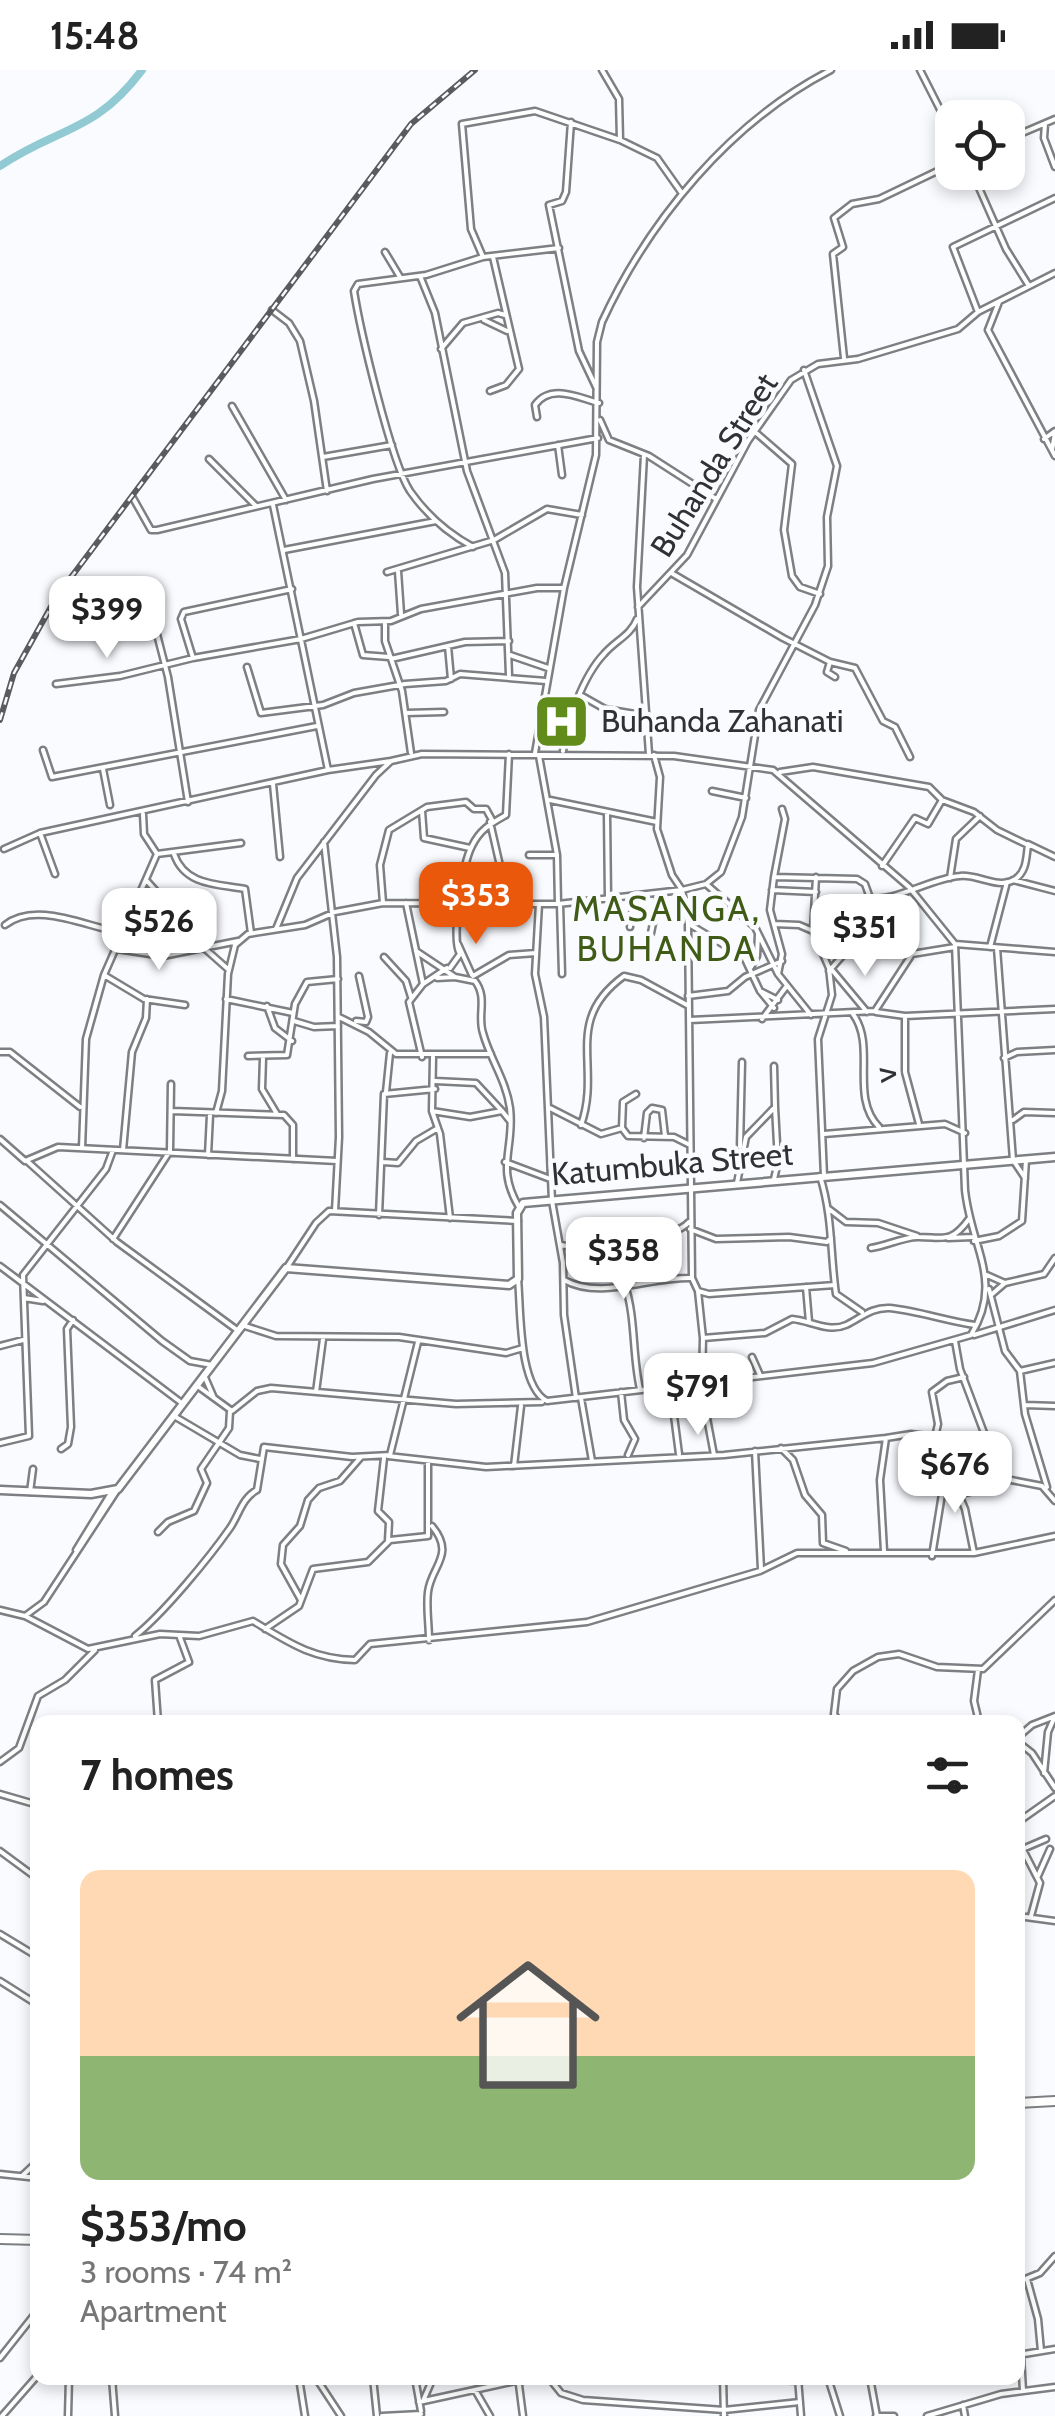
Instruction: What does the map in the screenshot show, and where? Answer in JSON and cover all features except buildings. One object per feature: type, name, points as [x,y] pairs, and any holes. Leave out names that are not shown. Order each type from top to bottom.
[{"type":"main road","name":"Katumbuka Street","points":[[518,1280],[519,1206],[688,1186],[1055,1157]]},
{"type":"main road","points":[[0,1490],[114,1491],[286,1268],[508,1285],[518,1280]]},
{"type":"main road","points":[[1025,2102],[1055,2100]]},
{"type":"main road","points":[[0,2239],[30,2240]]},
{"type":"street","points":[[602,70],[620,99],[620,140]]},
{"type":"street","points":[[562,974],[557,855],[550,800],[537,754],[548,668],[598,438],[597,342],[602,322],[681,192],[737,136],[831,70]]},
{"type":"street","points":[[920,70],[935,100]]},
{"type":"street","points":[[483,257],[471,229],[462,125],[535,111],[571,122],[657,158],[681,192]]},
{"type":"street","points":[[1025,131],[1055,118]]},
{"type":"street","points":[[571,122],[566,192],[562,201],[550,205],[580,351],[598,391]]},
{"type":"street","points":[[1045,122],[1044,138],[1055,166]]},
{"type":"street","points":[[844,360],[834,254],[843,246],[834,218],[852,204],[879,199],[935,172]]},
{"type":"street","points":[[979,190],[994,226],[1029,286]]},
{"type":"street","points":[[978,312],[952,249],[1055,198]]},
{"type":"street","points":[[473,547],[437,521],[410,490],[402,474],[354,291],[358,284],[420,276],[483,257],[559,248]]},
{"type":"street","points":[[385,252],[400,277]]},
{"type":"street","points":[[490,391],[506,385],[519,369],[492,256]]},
{"type":"street","points":[[1054,274],[1055,282]]},
{"type":"street","name":"Buhanda Street","points":[[638,607],[673,574],[702,533],[774,398],[804,370],[958,329],[978,312],[1054,274]]},
{"type":"street","points":[[420,276],[435,312],[465,462],[494,540],[509,597],[509,676]]},
{"type":"street","points":[[998,302],[988,330],[1053,453]]},
{"type":"street","points":[[272,310],[297,334],[328,491]]},
{"type":"street","points":[[441,349],[462,324],[496,313],[504,316]]},
{"type":"street","points":[[482,319],[507,331]]},
{"type":"street","points":[[117,949],[153,956],[238,942],[250,933],[306,925],[335,912],[383,903],[559,904],[706,884],[728,861],[746,798],[758,710],[820,594],[830,552],[827,517],[837,466],[804,370]]},
{"type":"street","points":[[537,417],[535,405],[547,394],[578,392],[599,403]]},
{"type":"street","points":[[232,406],[286,500]]},
{"type":"street","points":[[600,420],[609,440],[644,455],[717,500]]},
{"type":"street","points":[[754,431],[792,464],[784,530],[792,576],[800,588],[820,594]]},
{"type":"street","points":[[1044,439],[1055,432]]},
{"type":"street","points":[[1053,453],[1055,432]]},
{"type":"street","points":[[133,498],[152,530],[402,474],[598,438]]},
{"type":"street","points":[[558,443],[562,475]]},
{"type":"street","points":[[323,457],[394,444]]},
{"type":"street","name":"Buhanda Street","points":[[644,455],[638,614],[647,716],[652,755],[660,778],[657,822],[672,876],[682,890],[688,924],[692,1278]]},
{"type":"street","points":[[209,459],[256,506]]},
{"type":"street","points":[[272,503],[328,770]]},
{"type":"street","points":[[387,572],[494,540],[547,509],[560,508],[582,515]]},
{"type":"street","points":[[284,550],[437,521]]},
{"type":"street","points":[[398,571],[402,610],[398,618]]},
{"type":"street","points":[[673,574],[794,644],[830,662],[858,670],[883,721],[895,727],[910,756]]},
{"type":"street","points":[[56,684],[120,676],[193,658],[301,639],[354,623],[385,622],[410,612],[509,597],[537,588],[564,588]]},
{"type":"street","points":[[193,658],[181,619],[184,612],[292,589]]},
{"type":"street","points":[[149,603],[188,802]]},
{"type":"street","points":[[402,610],[410,612]]},
{"type":"street","points":[[631,632],[638,614]]},
{"type":"street","points":[[385,622],[390,658],[406,712],[411,756]]},
{"type":"street","points":[[354,623],[363,655],[390,658],[448,646],[509,641]]},
{"type":"street","points":[[563,753],[582,696],[602,655],[631,632],[640,630]]},
{"type":"street","points":[[448,646],[451,679]]},
{"type":"street","points":[[510,655],[548,668]]},
{"type":"street","points":[[830,662],[827,672],[835,677]]},
{"type":"street","points":[[248,668],[262,713],[323,704],[354,693],[451,679],[460,674],[546,681]]},
{"type":"street","points":[[582,696],[605,708],[647,716]]},
{"type":"street","points":[[406,712],[444,712]]},
{"type":"street","points":[[44,750],[51,777],[316,726]]},
{"type":"street","points":[[410,996],[437,978],[460,954],[460,904],[470,848],[491,820],[506,816],[509,754]]},
{"type":"street","points":[[4,850],[40,833],[328,770],[411,756],[652,755],[749,764],[780,772],[909,887],[955,946],[968,1220],[1005,1351],[1020,1370],[1047,1489],[1055,1500]]},
{"type":"street","points":[[276,929],[297,878],[391,762]]},
{"type":"street","points":[[780,772],[800,766],[826,768],[928,787],[942,800],[1055,857]]},
{"type":"street","points":[[103,769],[110,804]]},
{"type":"street","points":[[273,784],[280,856]]},
{"type":"street","points":[[712,791],[746,798]]},
{"type":"street","points":[[550,800],[635,821],[657,822]]},
{"type":"street","points":[[882,866],[902,832],[915,818],[928,824],[942,800]]},
{"type":"street","points":[[383,903],[379,876],[385,836],[422,810],[466,802],[474,809],[486,809],[491,820],[503,862],[509,905]]},
{"type":"street","points":[[422,810],[424,838],[470,848]]},
{"type":"street","points":[[778,974],[782,961],[772,890],[785,820],[782,810]]},
{"type":"street","points":[[606,811],[608,899]]},
{"type":"street","points":[[143,812],[144,834],[157,854]]},
{"type":"street","points":[[950,878],[956,838],[980,816]]},
{"type":"street","points":[[40,833],[55,874]]},
{"type":"street","points":[[324,842],[335,912],[338,978],[335,1211]]},
{"type":"street","points":[[157,854],[240,843]]},
{"type":"street","points":[[990,947],[1010,881],[1024,868],[1028,844]]},
{"type":"street","points":[[82,1148],[86,1039],[104,974],[157,854]]},
{"type":"street","points":[[174,854],[181,868],[205,885],[244,889],[250,933]]},
{"type":"street","points":[[529,855],[557,855]]},
{"type":"street","points":[[774,877],[861,880],[874,900],[886,900],[909,887],[966,876],[1055,891]]},
{"type":"street","points":[[816,877],[813,931],[830,969],[867,1012]]},
{"type":"street","points":[[147,882],[173,910]]},
{"type":"street","points":[[706,884],[758,934],[786,987],[812,1016]]},
{"type":"street","points":[[772,890],[816,892]]},
{"type":"street","points":[[651,933],[659,893]]},
{"type":"street","points":[[630,927],[635,895]]},
{"type":"street","points":[[406,903],[424,984]]},
{"type":"street","points":[[539,904],[536,978],[550,1108],[552,1201],[564,1280],[564,1315],[592,1461]]},
{"type":"street","points":[[4,925],[16,917],[36,915],[124,933]]},
{"type":"street","points":[[814,922],[841,926],[844,954],[830,969],[832,1001],[818,1045],[824,1134],[822,1176],[830,1209],[833,1254],[830,1262],[838,1298],[864,1313]]},
{"type":"street","points":[[688,924],[736,950],[751,967],[760,991],[774,1008]]},
{"type":"street","points":[[774,924],[799,924],[813,931]]},
{"type":"street","points":[[751,967],[757,956],[758,934]]},
{"type":"street","points":[[208,1154],[213,1112],[222,1091],[226,999],[238,942]]},
{"type":"street","points":[[458,944],[483,992],[482,1031],[506,1088],[510,1122],[505,1184],[519,1206]]},
{"type":"street","points":[[203,947],[230,970]]},
{"type":"street","points":[[875,1011],[912,954],[929,948],[1055,952]]},
{"type":"street","points":[[998,948],[1012,1160],[1025,1178]]},
{"type":"street","points":[[416,950],[448,968],[455,977]]},
{"type":"street","points":[[437,978],[473,978],[509,955],[538,953]]},
{"type":"street","points":[[384,957],[406,981],[422,1057]]},
{"type":"street","points":[[688,996],[728,991],[782,961]]},
{"type":"street","points":[[104,974],[146,999],[185,1004]]},
{"type":"street","points":[[338,1017],[367,1020],[360,976]]},
{"type":"street","points":[[581,1126],[587,1082],[586,1027],[605,988],[624,976],[634,978],[687,1005]]},
{"type":"street","points":[[248,1056],[287,1056],[293,1013],[307,982],[338,978]]},
{"type":"street","points":[[762,1019],[786,987]]},
{"type":"street","points":[[760,991],[778,1000]]},
{"type":"street","points":[[122,1150],[132,1052],[146,1018],[146,999]]},
{"type":"street","points":[[226,999],[293,1013]]},
{"type":"street","points":[[267,1005],[275,1028],[292,1041]]},
{"type":"street","points":[[690,1020],[875,1011],[905,1016],[1055,1009]]},
{"type":"street","points":[[854,1014],[864,1028],[868,1111],[881,1128]]},
{"type":"street","name":"v","points":[[905,1016],[905,1072],[920,1127]]},
{"type":"street","points":[[294,1020],[314,1027],[338,1026]]},
{"type":"street","points":[[352,1021],[391,1052],[422,1057],[492,1054]]},
{"type":"street","points":[[1004,1058],[1017,1052],[1055,1050]]},
{"type":"street","points":[[0,1052],[10,1052],[82,1109]]},
{"type":"street","points":[[379,1215],[391,1052]]},
{"type":"street","points":[[264,1057],[263,1091],[277,1114],[293,1124],[293,1159]]},
{"type":"street","points":[[434,1057],[432,1111],[438,1128],[450,1218]]},
{"type":"street","points":[[737,1184],[742,1062]]},
{"type":"street","points":[[774,1066],[774,1179]]},
{"type":"street","points":[[435,1081],[475,1082],[510,1122]]},
{"type":"street","points":[[112,1239],[170,1151],[171,1084]]},
{"type":"street","points":[[386,1092],[435,1089]]},
{"type":"street","points":[[636,1094],[624,1100],[622,1128],[628,1136],[665,1136],[688,1144]]},
{"type":"street","points":[[741,1152],[751,1128],[775,1106]]},
{"type":"street","points":[[550,1108],[606,1135],[622,1128]]},
{"type":"street","points":[[644,1138],[647,1114],[652,1108],[662,1110],[665,1136]]},
{"type":"street","points":[[172,1110],[277,1114]]},
{"type":"street","points":[[432,1111],[462,1116],[502,1111]]},
{"type":"street","points":[[1012,1122],[1024,1112],[1055,1114]]},
{"type":"street","points":[[824,1134],[950,1124],[965,1132]]},
{"type":"street","points":[[382,1162],[398,1163],[416,1142],[438,1128]]},
{"type":"street","points":[[0,1139],[112,1239],[240,1328],[260,1334],[324,1339],[344,1334],[506,1353],[523,1348]]},
{"type":"street","points":[[27,1161],[53,1148],[82,1148],[337,1161]]},
{"type":"street","points":[[0,1443],[29,1438],[24,1274],[106,1169],[113,1150]]},
{"type":"street","points":[[830,1209],[846,1222],[878,1223],[930,1241],[999,1236],[1022,1221],[1026,1160]]},
{"type":"street","points":[[505,1162],[554,1180]]},
{"type":"street","points":[[824,1194],[839,1174]]},
{"type":"street","points":[[0,1206],[162,1341],[190,1361],[212,1365]]},
{"type":"street","points":[[286,1268],[319,1219],[335,1211],[518,1222]]},
{"type":"street","points":[[948,1238],[968,1220]]},
{"type":"street","points":[[558,1244],[621,1244],[642,1236],[677,1234],[689,1226],[716,1239],[789,1237],[827,1242]]},
{"type":"street","points":[[827,1242],[832,1236]]},
{"type":"street","points":[[872,1248],[919,1236]]},
{"type":"street","points":[[827,1242],[833,1254]]},
{"type":"street","points":[[971,1335],[990,1292],[1005,1283],[1044,1274],[1055,1258]]},
{"type":"street","points":[[0,1266],[183,1404]]},
{"type":"street","points":[[986,1275],[1005,1283]]},
{"type":"street","points":[[564,1280],[586,1290],[665,1276],[692,1278],[698,1291],[704,1338],[701,1381],[714,1455]]},
{"type":"street","points":[[518,1280],[518,1331],[533,1387],[547,1402]]},
{"type":"street","points":[[624,1285],[634,1322],[633,1354],[640,1388]]},
{"type":"street","points":[[698,1291],[835,1285]]},
{"type":"street","points":[[797,1287],[805,1300]]},
{"type":"street","points":[[806,1287],[810,1322]]},
{"type":"street","points":[[24,1298],[38,1298],[54,1307]]},
{"type":"street","points":[[704,1338],[764,1333],[792,1320],[822,1327],[845,1325],[864,1313],[887,1308],[925,1312],[977,1326]]},
{"type":"street","points":[[230,1411],[259,1390],[402,1397],[456,1404],[522,1404],[670,1384],[873,1364],[1055,1310]]},
{"type":"street","points":[[60,1449],[66,1446],[71,1431],[68,1327],[73,1320]]},
{"type":"street","points":[[0,1346],[19,1344],[24,1338]]},
{"type":"street","points":[[316,1392],[324,1339]]},
{"type":"street","points":[[954,1341],[1000,1478]]},
{"type":"street","points":[[265,1629],[284,1621],[301,1600],[311,1570],[368,1562],[388,1541],[389,1520],[378,1511],[386,1456],[418,1342]]},
{"type":"street","points":[[752,1357],[760,1375]]},
{"type":"street","points":[[1020,1370],[1055,1362]]},
{"type":"street","points":[[204,1375],[214,1398]]},
{"type":"street","points":[[964,1377],[947,1381],[932,1392],[938,1424],[935,1437],[960,1494],[974,1554]]},
{"type":"street","points":[[670,1384],[678,1418],[679,1455]]},
{"type":"street","points":[[158,1532],[198,1507],[208,1483],[201,1473],[202,1464],[232,1420],[230,1411],[196,1385]]},
{"type":"street","points":[[621,1392],[624,1420],[636,1439],[626,1457]]},
{"type":"street","points":[[514,1466],[517,1415],[522,1404]]},
{"type":"street","points":[[1025,1405],[1055,1406]]},
{"type":"street","points":[[174,1416],[242,1456],[260,1458]]},
{"type":"street","points":[[131,1640],[153,1623],[234,1522],[246,1497],[257,1489],[265,1447],[428,1459],[476,1467],[714,1455],[911,1434],[935,1437]]},
{"type":"street","points":[[884,1552],[885,1510],[880,1480],[886,1438]]},
{"type":"street","points":[[789,1455],[792,1446]]},
{"type":"street","points":[[781,1448],[789,1455],[804,1496],[825,1522],[824,1543],[846,1551]]},
{"type":"street","points":[[755,1451],[760,1571]]},
{"type":"street","points":[[301,1600],[281,1564],[283,1545],[300,1526],[308,1500],[319,1488],[340,1480],[363,1456]]},
{"type":"street","points":[[428,1459],[432,1526],[440,1537],[442,1562],[429,1588],[430,1640]]},
{"type":"street","points":[[932,1556],[947,1463]]},
{"type":"street","points":[[30,1492],[33,1469]]},
{"type":"street","points":[[1000,1478],[1047,1489]]},
{"type":"street","points":[[960,1494],[991,1487],[1000,1478]]},
{"type":"street","points":[[25,1616],[45,1600],[114,1491]]},
{"type":"street","points":[[388,1541],[424,1538],[432,1526]]},
{"type":"street","points":[[0,1610],[25,1616],[78,1646],[95,1649],[131,1640],[199,1636],[254,1622],[291,1647],[329,1660],[359,1659],[370,1644],[588,1622],[760,1571],[789,1555],[846,1551],[974,1554],[1055,1536]]},
{"type":"street","points":[[835,1715],[838,1689],[854,1670],[878,1656],[899,1654],[937,1667],[978,1670],[992,1665],[1055,1600]]},
{"type":"street","points":[[157,1715],[154,1682],[189,1662],[178,1635]]},
{"type":"street","points":[[78,1646],[84,1660]]},
{"type":"street","points":[[31,1715],[38,1696],[65,1680],[95,1649]]},
{"type":"street","points":[[971,1669],[976,1678]]},
{"type":"street","points":[[978,1670],[979,1715]]},
{"type":"street","points":[[1025,1734],[1032,1725],[1055,1716],[1048,1732],[1044,1773]]},
{"type":"street","points":[[0,1762],[20,1746],[30,1718]]},
{"type":"street","points":[[1025,1747],[1055,1788]]},
{"type":"street","points":[[0,1794],[30,1803]]},
{"type":"street","points":[[1025,1817],[1055,1796]]},
{"type":"street","points":[[1025,1848],[1046,1839]]},
{"type":"street","points":[[1031,1916],[1038,1876],[1050,1849]]},
{"type":"street","points":[[0,1851],[30,1873]]},
{"type":"street","points":[[1025,1857],[1038,1876]]},
{"type":"street","points":[[1025,1916],[1055,1920]]},
{"type":"street","points":[[0,1934],[30,1952]]},
{"type":"street","points":[[0,1982],[30,2001]]},
{"type":"street","points":[[2,1994],[9,1988]]},
{"type":"street","points":[[22,2176],[30,2168]]},
{"type":"street","points":[[0,2174],[30,2177]]},
{"type":"street","points":[[1041,2352],[1027,2279],[1040,2273],[1055,2256]]},
{"type":"street","points":[[0,2358],[30,2320]]},
{"type":"street","points":[[1025,2354],[1055,2349]]},
{"type":"street","points":[[1025,2381],[1032,2389]]},
{"type":"street","points":[[2,2416],[30,2383]]},
{"type":"street","points":[[68,2416],[69,2385]]},
{"type":"street","points":[[112,2385],[115,2416]]},
{"type":"street","points":[[300,2385],[306,2416]]},
{"type":"street","points":[[321,2385],[341,2416]]},
{"type":"street","points":[[374,2385],[379,2416],[422,2415],[417,2385]]},
{"type":"street","points":[[421,2402],[430,2385]]},
{"type":"street","points":[[421,2402],[494,2385]]},
{"type":"street","points":[[521,2385],[523,2416]]},
{"type":"street","points":[[555,2385],[561,2393],[583,2400],[724,2413],[800,2402]]},
{"type":"street","points":[[724,2385],[724,2413]]},
{"type":"street","points":[[799,2385],[801,2416]]},
{"type":"street","points":[[830,2385],[840,2416]]},
{"type":"street","points":[[873,2385],[877,2416],[894,2416]]},
{"type":"street","points":[[1023,2391],[1024,2385]]},
{"type":"street","points":[[927,2416],[1032,2389],[1055,2388]]},
{"type":"street","points":[[475,2390],[491,2415]]},
{"type":"street","points":[[962,2405],[965,2416]]},
{"type":"waterway","points":[[0,166],[92,118],[125,91],[142,70]]},
{"type":"railway","points":[[0,720],[14,673],[57,596],[411,124],[475,70]]},
{"type":"place","name":"Buhanda Zahanati","points":[[562,721]]},
{"type":"district","name":"MASANGA, BUHANDA","points":[[667,929]]}]
